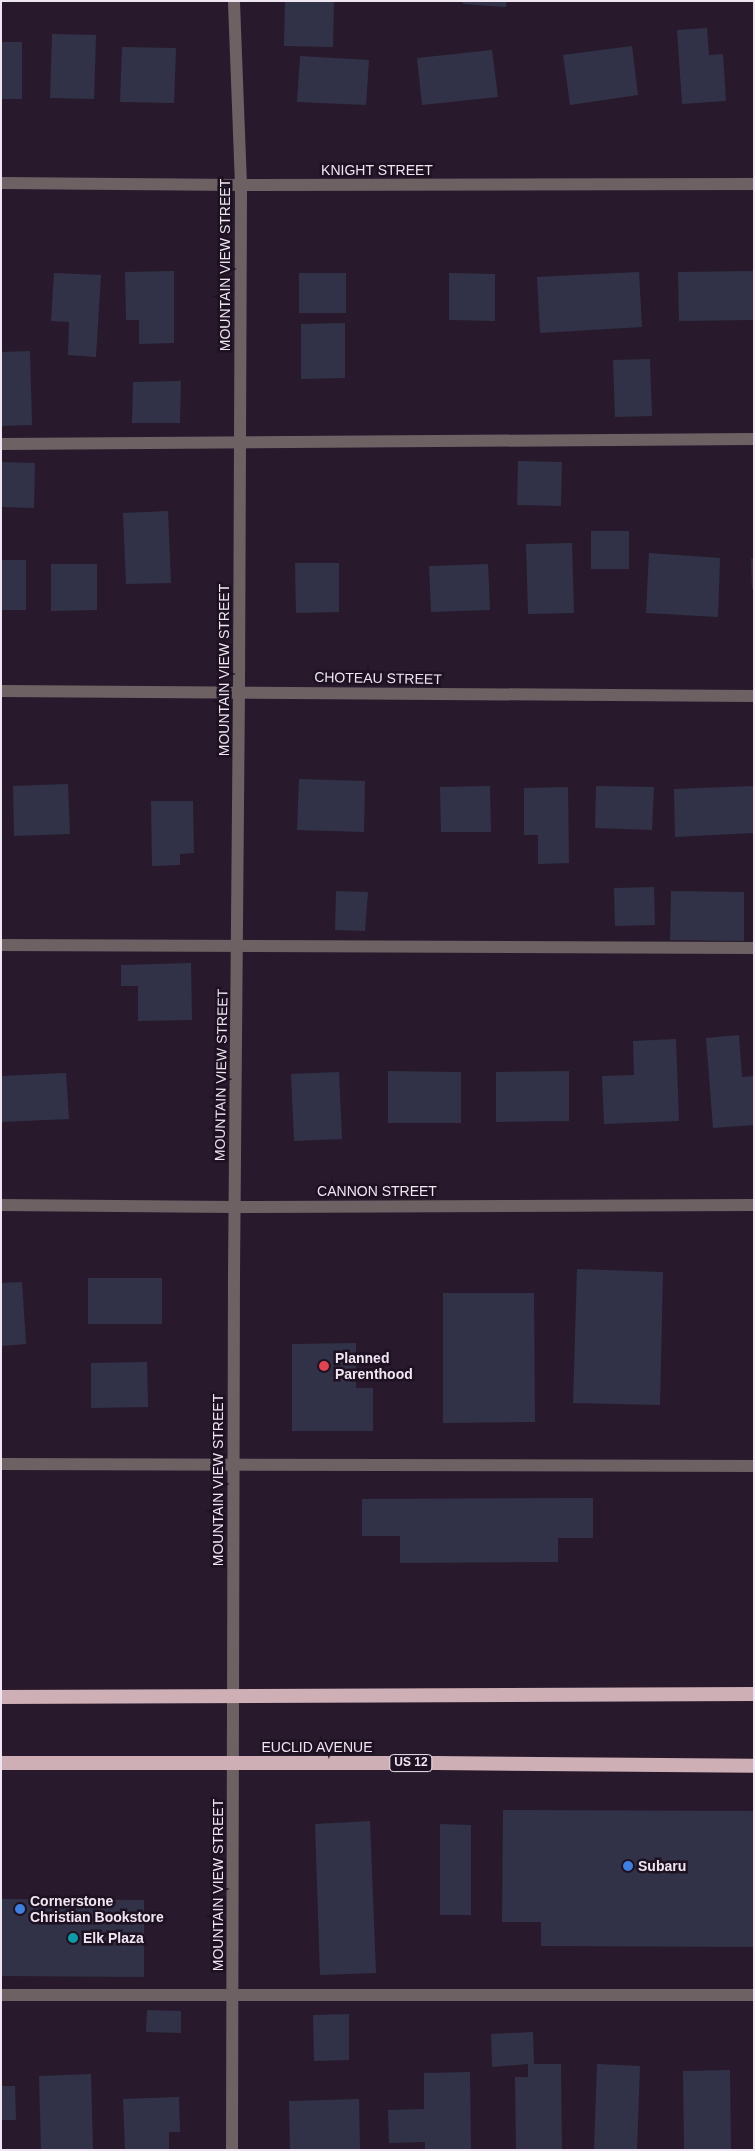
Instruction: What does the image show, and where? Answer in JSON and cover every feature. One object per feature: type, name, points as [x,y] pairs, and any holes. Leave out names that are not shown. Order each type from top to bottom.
[{"type":"highway","points":[[1,1697],[754,1694]]},
{"type":"highway","name":"EUCLID AVENUE","points":[[1,1763],[754,1766]]},
{"type":"street","name":"MOUNTAIN VIEW STREET","points":[[232,2150],[234,1207],[240,692],[241,185],[234,1]]},
{"type":"street","name":"KNIGHT STREET","points":[[1,183],[241,185],[754,184]]},
{"type":"street","points":[[1,444],[754,439]]},
{"type":"street","name":"CHOTEAU STREET","points":[[1,690],[754,696]]},
{"type":"street","points":[[1,945],[754,948]]},
{"type":"street","name":"CANNON STREET","points":[[1,1205],[234,1207],[754,1205]]},
{"type":"street","points":[[1,1464],[754,1466]]},
{"type":"street","points":[[1,1995],[754,1995]]},
{"type":"building","points":[[285,1],[334,1],[333,47],[284,46]]},
{"type":"building","points":[[463,1],[507,1],[506,7],[463,4]]},
{"type":"building","points":[[707,28],[709,55],[723,54],[726,101],[682,104],[677,30]]},
{"type":"building","points":[[52,34],[96,35],[94,99],[50,98]]},
{"type":"building","points":[[1,42],[22,42],[22,99],[1,99]]},
{"type":"building","points":[[632,46],[638,95],[570,105],[563,55]]},
{"type":"building","points":[[122,47],[176,48],[174,103],[120,102]]},
{"type":"building","points":[[492,50],[498,97],[422,105],[417,58]]},
{"type":"building","points":[[300,56],[369,60],[366,105],[297,102]]},
{"type":"building","points":[[174,271],[174,343],[139,344],[139,320],[126,320],[125,272]]},
{"type":"building","points":[[753,271],[753,320],[679,321],[678,272]]},
{"type":"building","points":[[639,272],[642,327],[540,333],[537,277]]},
{"type":"building","points":[[54,273],[101,275],[96,357],[68,355],[69,322],[51,321]]},
{"type":"building","points":[[299,273],[346,273],[346,313],[299,313]]},
{"type":"building","points":[[449,273],[495,274],[495,321],[449,320]]},
{"type":"building","points":[[345,323],[345,378],[301,379],[301,324]]},
{"type":"building","points":[[30,351],[32,425],[1,426],[1,352]]},
{"type":"building","points":[[650,359],[652,416],[615,417],[613,360]]},
{"type":"building","points":[[181,381],[180,423],[132,423],[133,382]]},
{"type":"building","points":[[518,461],[562,462],[561,506],[517,505]]},
{"type":"building","points":[[1,462],[35,463],[34,508],[1,507]]},
{"type":"building","points":[[168,511],[171,583],[126,584],[123,513]]},
{"type":"building","points":[[591,531],[629,531],[629,569],[591,569]]},
{"type":"building","points":[[572,543],[574,613],[528,614],[526,544]]},
{"type":"building","points":[[649,553],[720,558],[718,617],[646,613]]},
{"type":"building","points":[[751,559],[754,559],[754,589],[752,589]]},
{"type":"building","points":[[1,560],[26,560],[26,610],[1,610]]},
{"type":"building","points":[[295,563],[339,563],[339,612],[296,613]]},
{"type":"building","points":[[51,564],[97,564],[97,610],[51,611]]},
{"type":"building","points":[[488,564],[490,610],[431,612],[429,566]]},
{"type":"building","points":[[299,779],[365,781],[364,832],[297,830]]},
{"type":"building","points":[[68,784],[70,834],[14,836],[13,786]]},
{"type":"building","points":[[490,786],[491,832],[441,832],[440,787]]},
{"type":"building","points":[[596,786],[654,787],[652,830],[595,828]]},
{"type":"building","points":[[754,786],[754,833],[675,837],[674,789]]},
{"type":"building","points":[[568,787],[569,863],[538,864],[538,835],[524,835],[524,788]]},
{"type":"building","points":[[151,801],[193,801],[194,853],[180,854],[180,865],[152,866]]},
{"type":"building","points":[[654,887],[655,925],[615,926],[614,888]]},
{"type":"building","points":[[336,891],[368,892],[365,931],[335,930]]},
{"type":"building","points":[[671,891],[744,892],[744,941],[670,940]]},
{"type":"building","points":[[191,963],[192,1020],[138,1021],[138,986],[121,986],[121,965]]},
{"type":"building","points":[[739,1035],[742,1077],[754,1076],[754,1125],[713,1128],[706,1038]]},
{"type":"building","points":[[676,1039],[679,1121],[604,1124],[602,1076],[634,1075],[633,1041]]},
{"type":"building","points":[[388,1071],[461,1072],[461,1123],[388,1123]]},
{"type":"building","points":[[569,1071],[569,1121],[496,1122],[496,1072]]},
{"type":"building","points":[[339,1072],[342,1139],[294,1141],[291,1074]]},
{"type":"building","points":[[66,1073],[69,1119],[1,1122],[1,1076]]},
{"type":"building","points":[[577,1269],[663,1272],[660,1405],[573,1403]]},
{"type":"building","points":[[88,1278],[162,1278],[162,1324],[88,1324]]},
{"type":"building","points":[[22,1282],[26,1344],[1,1346],[1,1283]]},
{"type":"building","points":[[443,1293],[534,1293],[535,1422],[443,1423]]},
{"type":"building","name":"Planned Parenthood","points":[[356,1343],[356,1388],[373,1388],[373,1431],[292,1431],[292,1344]]},
{"type":"building","points":[[147,1362],[148,1407],[91,1408],[91,1363]]},
{"type":"building","points":[[593,1498],[593,1538],[558,1538],[558,1562],[400,1563],[400,1536],[362,1536],[362,1499]]},
{"type":"building","name":"Subaru","points":[[503,1810],[754,1811],[754,1947],[541,1946],[541,1922],[502,1922]]},
{"type":"building","points":[[370,1821],[376,1973],[320,1975],[315,1824]]},
{"type":"building","points":[[440,1824],[471,1825],[471,1915],[440,1915]]},
{"type":"building","name":"Elk Plaza","points":[[1,1899],[144,1900],[144,1977],[1,1976]]},
{"type":"building","points":[[147,2010],[181,2011],[181,2033],[146,2032]]},
{"type":"building","points":[[349,2014],[349,2060],[314,2061],[313,2015]]},
{"type":"building","points":[[533,2032],[534,2064],[561,2064],[562,2150],[516,2150],[515,2077],[528,2077],[528,2064],[492,2067],[491,2034]]},
{"type":"building","points":[[597,2064],[640,2066],[637,2150],[594,2150]]},
{"type":"building","points":[[730,2070],[731,2150],[684,2150],[683,2071]]},
{"type":"building","points":[[470,2072],[471,2150],[425,2150],[425,2142],[389,2143],[388,2110],[424,2109],[424,2073]]},
{"type":"building","points":[[91,2074],[93,2150],[41,2150],[39,2076]]},
{"type":"building","points":[[1,2086],[15,2086],[16,2120],[1,2120]]},
{"type":"building","points":[[179,2097],[180,2132],[169,2132],[169,2150],[125,2150],[123,2099]]},
{"type":"building","points":[[359,2099],[360,2150],[290,2150],[289,2101]]},
{"type":"place","name":"Planned Parenthood","points":[[324,1366]]},
{"type":"place","name":"Subaru","points":[[628,1866]]},
{"type":"place","name":"Cornerstone Christian Bookstore","points":[[20,1909]]},
{"type":"place","name":"Elk Plaza","points":[[73,1938]]}]
